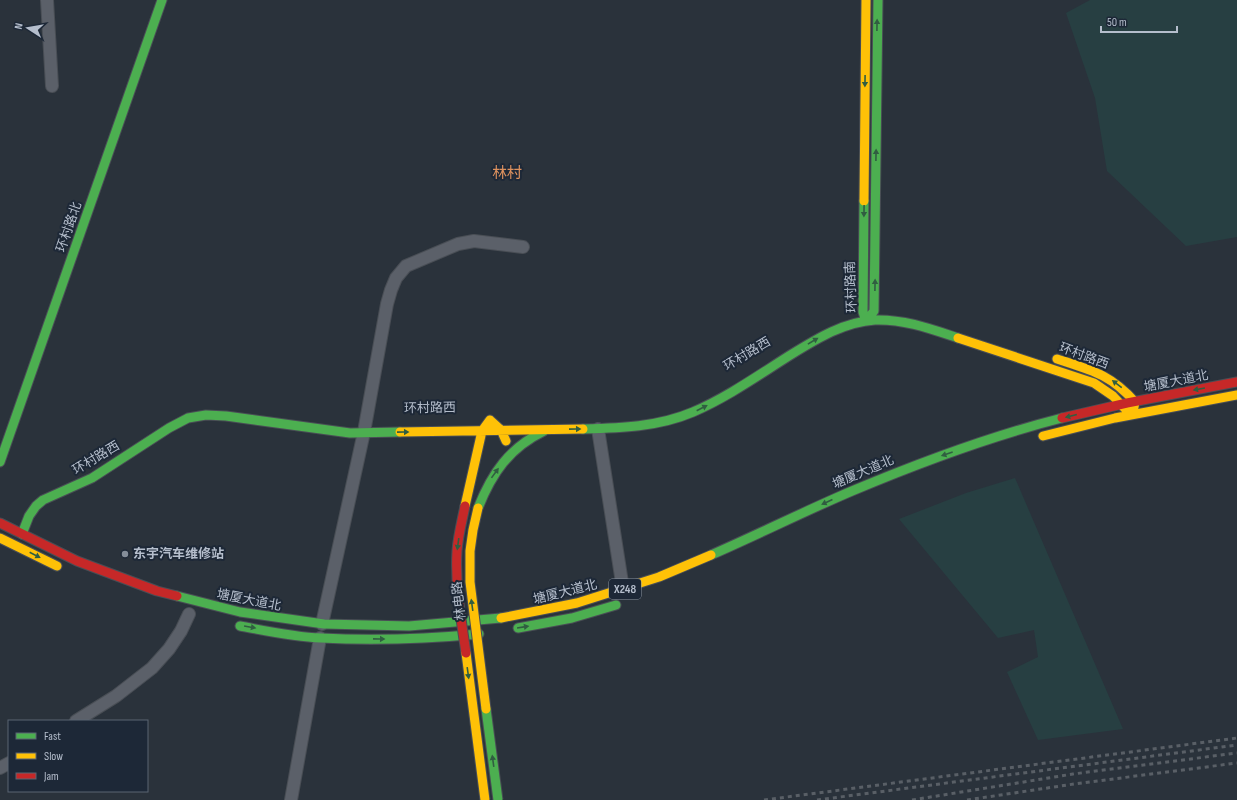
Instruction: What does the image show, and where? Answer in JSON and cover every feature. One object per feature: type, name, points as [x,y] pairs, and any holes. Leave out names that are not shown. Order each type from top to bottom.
[{"type":"main road","name":"环村路北","points":[[0,462],[162,0]]},
{"type":"main road","name":"环村路南","points":[[866,0],[860,313],[866,321],[877,311],[878,0]]},
{"type":"main road","points":[[860,313],[877,311]]},
{"type":"main road","name":"环村路西","points":[[22,534],[29,516],[36,506],[44,500],[92,478],[169,428],[188,418],[206,415],[226,416],[350,433],[598,429],[644,426],[670,421],[693,412],[717,400],[821,336],[840,327],[866,321],[901,321],[922,326],[1094,383],[1105,389],[1122,404],[1132,416]]},
{"type":"main road","name":"环村路西","points":[[1045,355],[1097,372],[1107,377],[1126,391],[1135,402]]},
{"type":"main road","name":"塘厦大道北","points":[[0,523],[56,552],[113,576],[151,590],[195,603],[240,613],[281,620],[322,624],[399,627],[488,621],[531,614],[569,605],[623,590],[657,578],[701,560],[854,490],[913,466],[1002,435],[1089,411],[1237,382]]},
{"type":"main road","name":"塘厦大道北","points":[[1035,438],[1092,424],[1237,395]]},
{"type":"main road","points":[[1132,416],[1135,402]]},
{"type":"main road","points":[[486,420],[506,419]]},
{"type":"main road","points":[[486,420],[501,430],[508,450],[506,460]]},
{"type":"main road","name":"林电路","points":[[485,800],[456,572],[460,532],[482,431],[486,420]]},
{"type":"main road","name":"环村路西","points":[[364,432],[381,424]]},
{"type":"main road","name":"林电路","points":[[498,800],[470,594],[469,572],[472,533],[484,491],[493,476],[520,445],[534,435],[549,429]]},
{"type":"main road","points":[[479,444],[485,438],[493,435],[501,436],[506,441]]},
{"type":"main road","points":[[0,538],[65,569]]},
{"type":"main road","name":"塘厦大道北","points":[[511,629],[572,618],[628,601]]},
{"type":"main road","name":"塘厦大道北","points":[[230,624],[279,633],[320,638],[398,640],[489,633]]},
{"type":"street","points":[[47,0],[52,86]]},
{"type":"street","points":[[322,624],[364,432],[387,304],[396,278],[406,266],[458,244],[474,241],[523,246]]},
{"type":"street","points":[[598,429],[623,590]]},
{"type":"street","points":[[78,720],[116,696],[152,668],[170,649],[189,614]]},
{"type":"street","points":[[291,800],[320,638]]},
{"type":"green space","points":[[1090,0],[1237,0],[1237,237],[1186,246],[1107,171],[1095,98],[1066,13]]},
{"type":"green space","points":[[1015,478],[1123,729],[1038,740],[1007,672],[1038,657],[1034,630],[998,638],[899,519],[966,493]]},
{"type":"railway","points":[[764,800],[1237,738]]},
{"type":"railway","points":[[817,800],[1237,745]]},
{"type":"railway","points":[[912,800],[1073,774],[1237,753]]},
{"type":"railway","points":[[967,800],[1074,784],[1237,763]]},
{"type":"traffic: fast","points":[[0,462],[162,0]]},
{"type":"traffic: fast","points":[[866,321],[874,311],[878,0]]},
{"type":"traffic: fast","points":[[864,201],[863,312],[866,321]]},
{"type":"traffic: fast","points":[[583,429],[639,426],[680,417],[706,406],[731,392],[812,342],[842,327],[864,321],[896,321],[917,325],[958,338]]},
{"type":"traffic: fast","points":[[22,534],[29,516],[36,506],[43,500],[92,478],[169,428],[188,418],[206,415],[226,416],[350,433],[400,432]]},
{"type":"traffic: fast","points":[[711,555],[878,480],[956,450],[1062,418]]},
{"type":"traffic: fast","points":[[478,508],[489,484],[503,463],[521,445],[544,431]]},
{"type":"traffic: fast","points":[[177,596],[240,612],[324,624],[409,626],[501,618]]},
{"type":"traffic: fast","points":[[518,628],[572,618],[616,605]]},
{"type":"traffic: fast","points":[[240,626],[280,634],[341,639],[400,639],[479,634]]},
{"type":"traffic: fast","points":[[486,709],[498,800]]},
{"type":"traffic: slow","points":[[864,201],[866,0]]},
{"type":"traffic: slow","points":[[958,338],[1094,383],[1113,396],[1129,413]]},
{"type":"traffic: slow","points":[[1057,359],[1090,370],[1117,385],[1135,402],[1133,412]]},
{"type":"traffic: slow","points":[[1043,436],[1115,418],[1237,395]]},
{"type":"traffic: slow","points":[[465,506],[482,431],[490,420],[501,430],[506,441]]},
{"type":"traffic: slow","points":[[400,432],[583,429]]},
{"type":"traffic: slow","points":[[478,508],[470,551],[470,582],[486,709]]},
{"type":"traffic: slow","points":[[0,538],[57,566]]},
{"type":"traffic: slow","points":[[501,618],[577,603],[659,577],[711,555]]},
{"type":"traffic: slow","points":[[466,653],[485,800]]},
{"type":"traffic: jam","points":[[1062,418],[1127,403],[1237,382]]},
{"type":"traffic: jam","points":[[465,506],[458,540],[457,576],[466,653]]},
{"type":"traffic: jam","points":[[0,523],[77,561],[157,591],[177,596]]},
{"type":"place","name":"东宇汽车维修站","points":[[125,554]]},
{"type":"district","name":"林村","points":[[507,173]]}]
